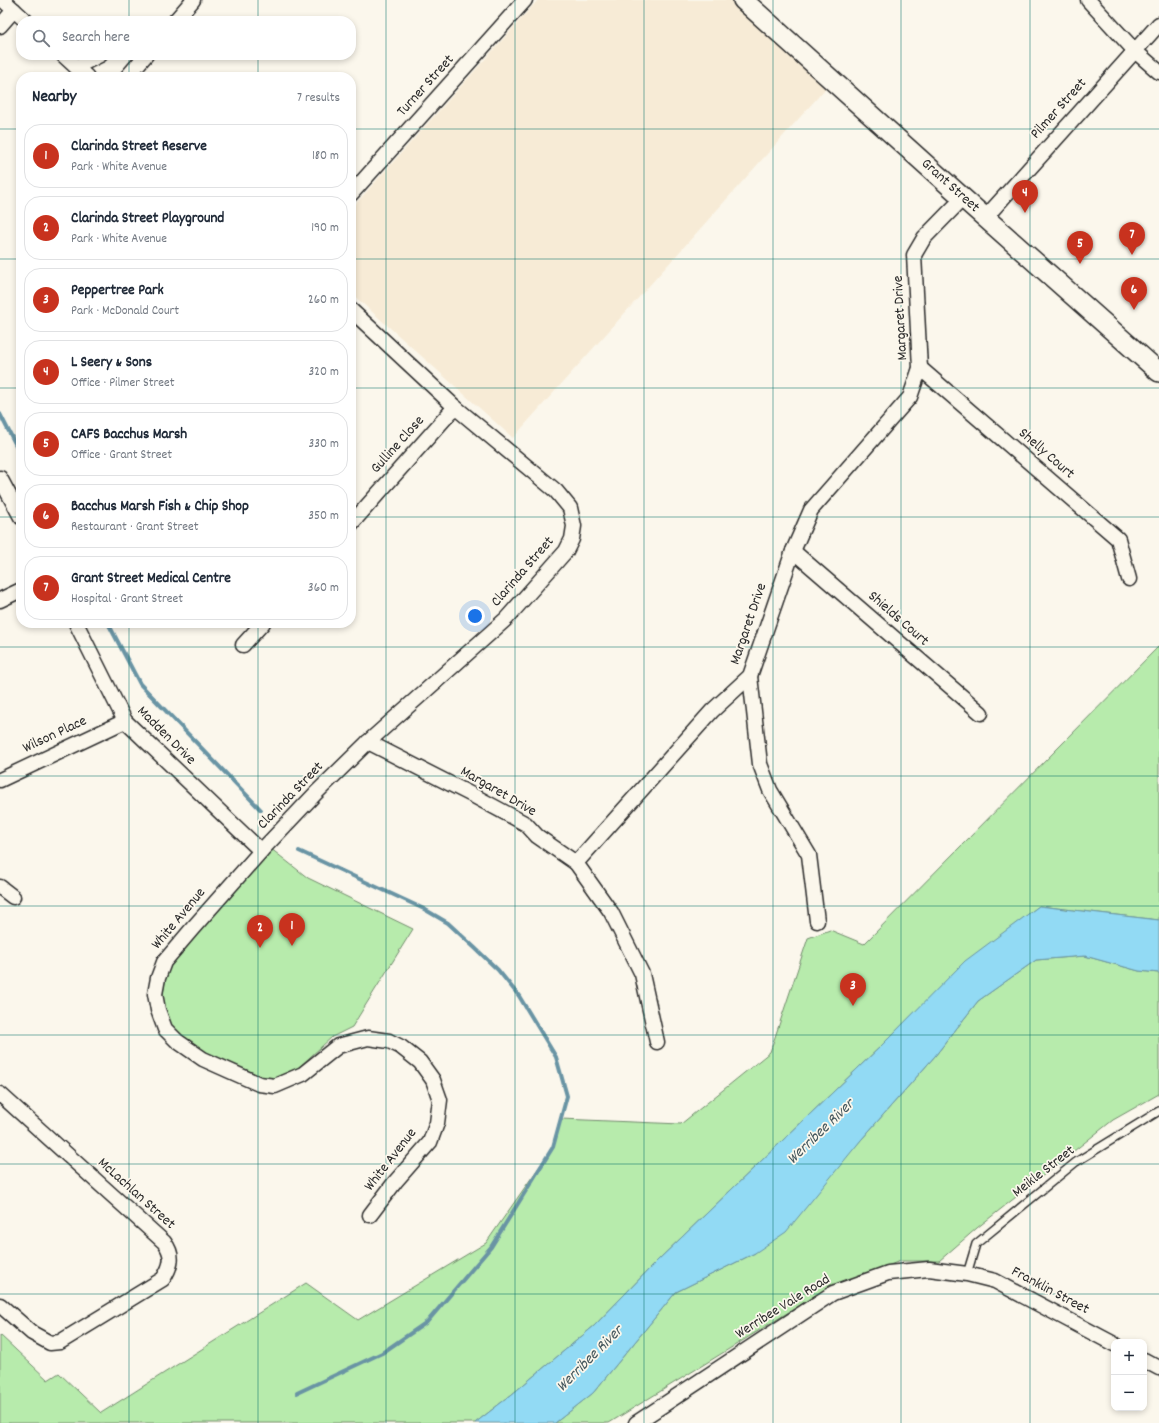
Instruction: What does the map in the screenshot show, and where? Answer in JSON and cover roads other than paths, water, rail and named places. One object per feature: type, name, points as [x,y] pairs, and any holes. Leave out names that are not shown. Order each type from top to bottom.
[{"type":"main road","name":"Grant Street","points":[[743,0],[1159,372]]},
{"type":"street","points":[[3,0],[21,16]]},
{"type":"street","points":[[178,16],[194,0]]},
{"type":"street","name":"Turner Street","points":[[356,188],[525,0]]},
{"type":"street","points":[[1088,0],[1135,50],[1159,72]]},
{"type":"street","points":[[0,26],[14,10]]},
{"type":"street","name":"Pilmer Street","points":[[986,218],[1159,24]]},
{"type":"street","points":[[68,60],[82,72]]},
{"type":"street","points":[[76,67],[90,60]]},
{"type":"street","points":[[131,72],[142,60]]},
{"type":"street","name":"Margaret Drive","points":[[368,742],[526,824],[537,836],[576,863],[712,711],[750,676],[793,551],[811,510],[910,397],[920,368],[914,255],[924,238],[963,198]]},
{"type":"street","name":"Clarinda Street","points":[[261,851],[316,793],[368,742],[506,618],[566,551],[572,539],[574,526],[570,508],[556,491],[455,407],[356,315]]},
{"type":"street","name":"Shelly Court","points":[[920,368],[1118,539],[1129,579]]},
{"type":"street","name":"Gulline Close","points":[[356,518],[455,407]]},
{"type":"street","points":[[0,478],[16,508]]},
{"type":"street","name":"Shields Court","points":[[793,551],[981,713]]},
{"type":"street","points":[[0,600],[16,592]]},
{"type":"street","name":"Madden Drive","points":[[78,628],[125,721],[261,851]]},
{"type":"street","points":[[244,645],[259,628]]},
{"type":"street","points":[[750,676],[760,764],[770,790],[809,855],[817,921]]},
{"type":"street","name":"Wilson Place","points":[[0,780],[125,721]]},
{"type":"street","name":"White Avenue","points":[[261,851],[164,962],[158,978],[155,994],[158,1010],[165,1029],[177,1041],[203,1059],[259,1084],[275,1086],[303,1074],[338,1046],[368,1038],[389,1041],[420,1062],[433,1080],[440,1100],[437,1123],[430,1142],[395,1182],[370,1216]]},
{"type":"street","points":[[576,863],[612,912],[642,974],[657,1042]]},
{"type":"street","points":[[0,887],[13,897]]},
{"type":"street","name":"McLachlan Street","points":[[0,1094],[164,1242],[169,1249],[171,1258],[170,1269],[163,1279],[60,1342],[50,1344],[32,1333],[0,1305]]},
{"type":"street","name":"Werribee Vale Road","points":[[636,1423],[833,1293],[888,1273],[929,1269],[967,1274]]},
{"type":"street","name":"Franklin Street","points":[[967,1274],[995,1281],[1111,1342]]},
{"type":"street","points":[[1147,1362],[1159,1368]]},
{"type":"lane","name":"Meikle Street","points":[[967,1274],[976,1244],[1076,1162],[1159,1111]]},
{"type":"water","name":"Werribee River","points":[[1039,906],[1159,920],[1159,973],[1139,971],[1085,956],[1036,960],[978,1001],[935,1056],[861,1140],[786,1232],[755,1253],[676,1292],[593,1393],[555,1423],[475,1423],[594,1326],[656,1262],[881,1046],[965,961]]},
{"type":"waterway","points":[[0,414],[16,445]]},
{"type":"waterway","points":[[111,628],[140,684],[261,810]]},
{"type":"waterway","points":[[297,1393],[382,1353],[427,1322],[491,1247],[553,1147],[567,1096],[556,1057],[519,996],[498,970],[448,923],[424,909],[299,851]]},
{"type":"place","name":"L Seery & Sons","points":[[1025,213]]},
{"type":"place","name":"Grant Street Medical Centre","points":[[1132,255]]},
{"type":"place","name":"CAFS Bacchus Marsh","points":[[1080,264]]},
{"type":"place","name":"Bacchus Marsh Fish & Chip Shop","points":[[1134,310]]},
{"type":"place","name":"Clarinda Street Reserve","points":[[292,946]]},
{"type":"place","name":"Clarinda Street Playground","points":[[260,948]]},
{"type":"place","name":"Peppertree Park","points":[[853,1006]]}]
